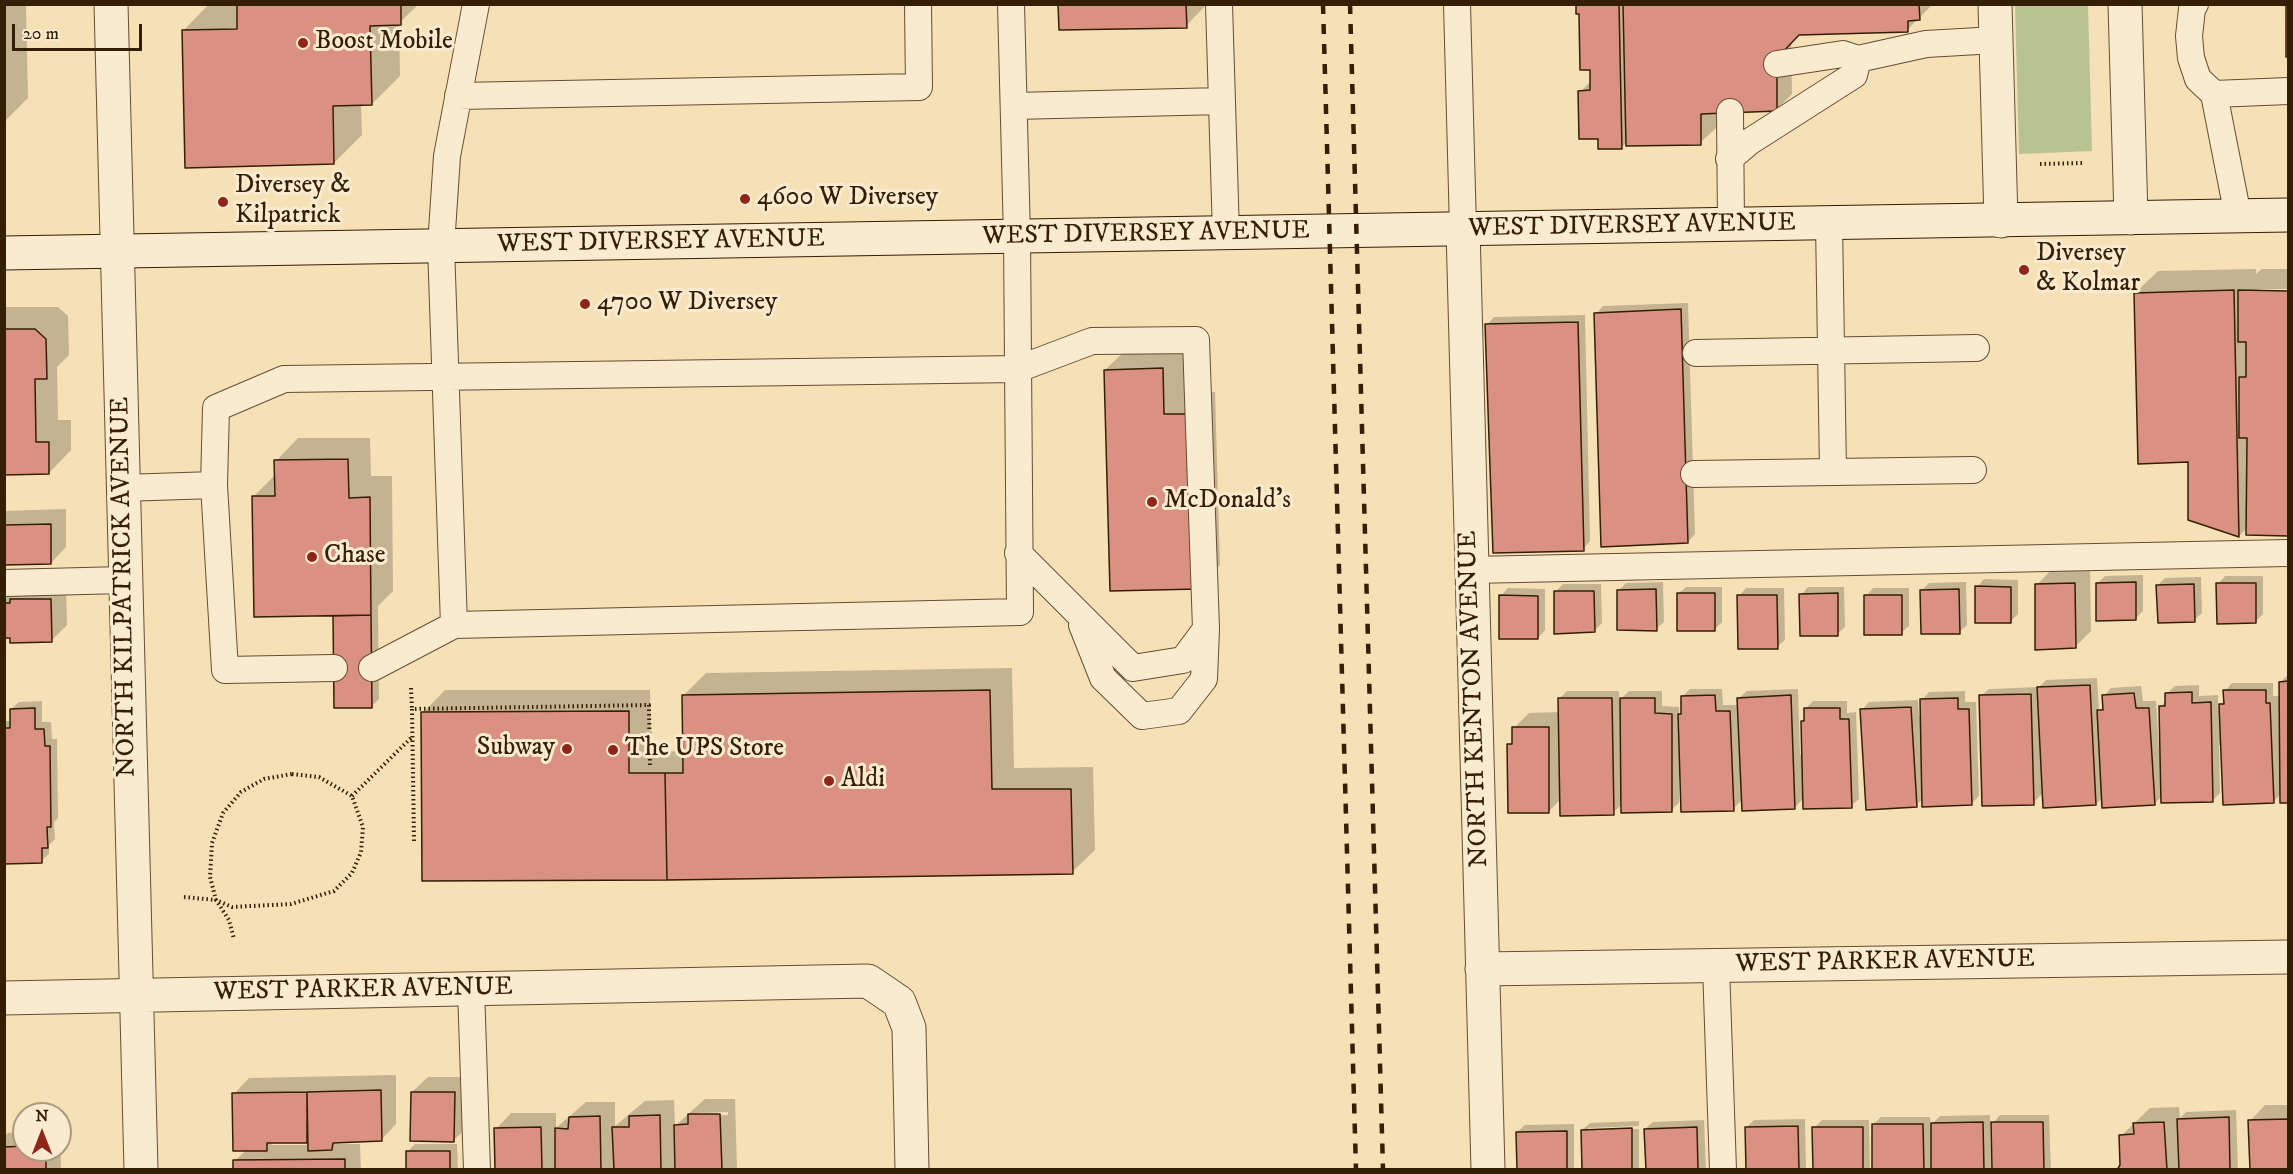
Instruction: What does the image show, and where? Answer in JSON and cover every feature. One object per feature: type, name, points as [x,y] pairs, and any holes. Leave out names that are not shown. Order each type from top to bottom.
[{"type":"street","name":"NORTH KILPATRICK AVENUE","points":[[111,4],[119,252],[124,580],[141,1170]]},
{"type":"street","points":[[1995,4],[2001,220]]},
{"type":"street","points":[[2124,4],[2131,218]]},
{"type":"street","name":"WEST DIVERSEY AVENUE","points":[[4,253],[2289,215]]},
{"type":"street","name":"NORTH KENTON AVENUE","points":[[1463,229],[1488,1170]]},
{"type":"street","name":"WEST PARKER AVENUE","points":[[1482,969],[2289,957]]},
{"type":"street","name":"WEST PARKER AVENUE","points":[[4,998],[721,982],[868,981],[899,1002],[909,1028],[912,1170]]},
{"type":"lane","points":[[454,625],[441,246],[447,156],[476,4]]},
{"type":"lane","points":[[458,96],[920,87],[918,4]]},
{"type":"lane","points":[[372,669],[454,625],[1020,612],[1017,237],[1011,4]]},
{"type":"lane","points":[[1219,4],[1226,234]]},
{"type":"lane","points":[[1457,4],[1463,229]]},
{"type":"lane","points":[[2195,4],[2192,9],[2189,36],[2191,58],[2198,79],[2214,94],[2238,216]]},
{"type":"lane","points":[[1777,64],[1844,54],[1858,59],[1926,44],[1996,40]]},
{"type":"lane","points":[[1729,159],[1749,142],[1854,75],[1858,59]]},
{"type":"lane","points":[[2214,94],[2289,91]]},
{"type":"lane","points":[[1014,106],[1222,101]]},
{"type":"lane","points":[[1730,112],[1731,225]]},
{"type":"lane","points":[[1829,224],[1833,472]]},
{"type":"lane","points":[[334,669],[225,670],[214,485],[216,408],[284,379],[1018,369],[1092,341],[1196,340],[1206,629],[1204,679],[1179,711],[1142,716],[1103,678],[1077,613]]},
{"type":"lane","points":[[1696,353],[1976,348]]},
{"type":"lane","points":[[1694,474],[1974,470]]},
{"type":"lane","points":[[123,488],[214,485]]},
{"type":"lane","points":[[1018,553],[1133,669],[1183,660],[1206,629]]},
{"type":"lane","points":[[1472,570],[2289,553]]},
{"type":"lane","points":[[4,583],[124,580]]},
{"type":"lane","points":[[1716,966],[1723,1170]]},
{"type":"lane","points":[[471,988],[477,1170]]},
{"type":"path","points":[[2036,164],[2082,163]]},
{"type":"path","points":[[414,841],[411,709],[649,705],[650,767]]},
{"type":"path","points":[[352,796],[411,738]]},
{"type":"path","points":[[184,897],[216,900],[232,907],[291,904],[334,891],[352,873],[361,852],[363,826],[352,796],[319,777],[292,774],[264,779],[241,792],[223,813],[212,843],[210,877],[216,900],[229,920],[234,939]]},
{"type":"green space","points":[[2015,5],[2088,5],[2092,151],[2019,154]]},
{"type":"building","points":[[237,4],[401,4],[401,25],[370,26],[372,105],[333,106],[334,164],[185,168],[182,30],[237,29]]},
{"type":"building","points":[[1058,4],[1186,4],[1187,28],[1059,30]]},
{"type":"building","points":[[1576,4],[1619,4],[1622,149],[1598,149],[1598,139],[1579,139],[1578,91],[1590,90],[1590,70],[1580,70],[1579,14],[1576,14]]},
{"type":"building","points":[[1623,4],[1919,4],[1920,20],[1908,21],[1908,32],[1799,35],[1777,58],[1777,111],[1701,114],[1701,145],[1626,146]]},
{"type":"building","points":[[2286,4],[2288,4],[2288,57],[2286,57]]},
{"type":"building","points":[[2234,290],[2239,537],[2188,520],[2188,462],[2138,464],[2134,293]]},
{"type":"building","points":[[2238,290],[2288,291],[2288,536],[2246,535],[2247,438],[2239,438],[2239,377],[2246,377],[2246,342],[2238,342]]},
{"type":"building","points":[[1681,309],[1688,543],[1601,547],[1594,313]]},
{"type":"building","points":[[1578,322],[1584,551],[1493,553],[1485,324]]},
{"type":"building","points":[[4,329],[35,329],[46,339],[47,379],[35,379],[36,442],[49,442],[49,474],[4,475]]},
{"type":"building","name":"McDonald's","points":[[1163,368],[1164,414],[1194,414],[1198,589],[1110,591],[1104,370]]},
{"type":"building","name":"Chase","points":[[348,459],[349,498],[370,497],[371,615],[254,617],[252,496],[275,496],[274,460]]},
{"type":"building","points":[[51,524],[51,564],[4,565],[4,525]]},
{"type":"building","points":[[2136,582],[2136,620],[2096,621],[2096,583]]},
{"type":"building","points":[[2075,583],[2076,648],[2035,650],[2035,584]]},
{"type":"building","points":[[2216,583],[2256,583],[2256,623],[2217,624]]},
{"type":"building","points":[[2194,584],[2195,622],[2158,623],[2156,585]]},
{"type":"building","points":[[1975,586],[2011,587],[2011,623],[1975,623]]},
{"type":"building","points":[[1656,589],[1657,631],[1617,630],[1617,590]]},
{"type":"building","points":[[1959,589],[1960,634],[1921,634],[1920,590]]},
{"type":"building","points":[[1554,591],[1594,591],[1595,632],[1554,634]]},
{"type":"building","points":[[1677,593],[1715,593],[1715,631],[1677,631]]},
{"type":"building","points":[[1838,593],[1838,636],[1800,636],[1799,594]]},
{"type":"building","points":[[1499,595],[1538,596],[1538,639],[1499,639]]},
{"type":"building","points":[[1737,595],[1777,595],[1778,649],[1738,649]]},
{"type":"building","points":[[1864,595],[1902,595],[1902,635],[1864,635]]},
{"type":"building","points":[[10,599],[51,599],[52,642],[10,643],[10,638],[4,638],[4,603],[10,603]]},
{"type":"building","points":[[371,615],[372,708],[334,708],[333,616]]},
{"type":"building","points":[[2288,681],[2288,803],[2280,803],[2279,682]]},
{"type":"building","points":[[2090,685],[2096,805],[2043,808],[2037,687]]},
{"type":"building","name":"Aldi","points":[[990,690],[992,789],[1071,789],[1073,874],[667,880],[665,773],[683,773],[682,695]]},
{"type":"building","points":[[2223,690],[2266,690],[2266,703],[2270,703],[2274,803],[2223,805],[2219,704],[2224,704]]},
{"type":"building","points":[[2192,692],[2192,703],[2211,702],[2213,802],[2161,803],[2159,706],[2165,706],[2165,693]]},
{"type":"building","points":[[2134,693],[2136,708],[2149,708],[2155,805],[2102,808],[2097,710],[2103,710],[2102,695]]},
{"type":"building","points":[[2031,694],[2034,805],[1982,806],[1979,695]]},
{"type":"building","points":[[1715,695],[1716,711],[1730,711],[1734,811],[1681,812],[1678,714],[1681,714],[1681,696]]},
{"type":"building","points":[[1791,695],[1795,809],[1742,811],[1737,698]]},
{"type":"building","points":[[1558,698],[1612,698],[1614,815],[1560,816]]},
{"type":"building","points":[[1620,698],[1655,698],[1655,713],[1672,714],[1672,812],[1621,813]]},
{"type":"building","points":[[1958,698],[1958,709],[1969,709],[1972,805],[1922,807],[1920,699]]},
{"type":"building","points":[[1911,707],[1917,807],[1866,810],[1860,709]]},
{"type":"building","points":[[35,708],[35,729],[44,729],[45,746],[50,746],[51,827],[47,827],[48,848],[42,848],[42,863],[4,864],[4,728],[10,728],[10,709]]},
{"type":"building","points":[[1804,708],[1840,708],[1840,719],[1849,719],[1852,808],[1803,809],[1801,721],[1804,721]]},
{"type":"building","points":[[629,711],[629,773],[665,773],[667,880],[422,881],[421,712]]},
{"type":"building","points":[[1512,727],[1549,727],[1549,813],[1508,813],[1507,744],[1512,744]]},
{"type":"building","points":[[381,1090],[382,1141],[333,1143],[332,1150],[308,1151],[307,1092]]},
{"type":"building","points":[[307,1092],[307,1143],[267,1143],[267,1151],[233,1151],[232,1093]]},
{"type":"building","points":[[411,1092],[455,1092],[454,1142],[410,1141]]},
{"type":"building","points":[[688,1114],[720,1114],[722,1170],[675,1170],[674,1125],[688,1124]]},
{"type":"building","points":[[660,1115],[661,1170],[614,1170],[612,1127],[629,1127],[629,1116]]},
{"type":"building","points":[[600,1116],[601,1170],[555,1170],[555,1128],[568,1129],[569,1117]]},
{"type":"building","points":[[2229,1117],[2230,1170],[2179,1170],[2177,1119]]},
{"type":"building","points":[[2288,1119],[2288,1170],[2250,1170],[2248,1120]]},
{"type":"building","points":[[1983,1122],[1984,1170],[1931,1170],[1931,1123]]},
{"type":"building","points":[[1991,1122],[2043,1122],[2044,1170],[1992,1170]]},
{"type":"building","points":[[2164,1122],[2167,1170],[2117,1170],[2120,1165],[2119,1135],[2134,1134],[2133,1123]]},
{"type":"building","points":[[1872,1124],[1923,1124],[1924,1170],[1872,1170]]},
{"type":"building","points":[[1798,1126],[1799,1170],[1746,1170],[1745,1127]]},
{"type":"building","points":[[541,1127],[542,1170],[495,1170],[494,1128]]},
{"type":"building","points":[[1697,1127],[1698,1170],[1646,1170],[1644,1129]]},
{"type":"building","points":[[1812,1127],[1863,1127],[1863,1170],[1813,1170]]},
{"type":"building","points":[[1632,1128],[1632,1170],[1582,1170],[1581,1130]]},
{"type":"building","points":[[1567,1131],[1567,1170],[1517,1170],[1516,1132]]},
{"type":"building","points":[[4,1147],[12,1147],[12,1162],[46,1162],[46,1170],[4,1170]]},
{"type":"building","points":[[406,1151],[450,1151],[450,1170],[406,1170]]},
{"type":"building","points":[[345,1159],[345,1170],[233,1170],[233,1160]]},
{"type":"railway","points":[[1323,4],[1356,1170]]},
{"type":"railway","points":[[1350,4],[1383,1170]]},
{"type":"place","name":"Boost Mobile","points":[[303,43]]},
{"type":"place","name":"4600 W Diversey","points":[[745,199]]},
{"type":"place","name":"Diversey & Kilpatrick","points":[[223,202]]},
{"type":"place","name":"Diversey & Kolmar","points":[[2024,270]]},
{"type":"place","name":"4700 W Diversey","points":[[585,304]]},
{"type":"place","name":"McDonald's","points":[[1152,502]]},
{"type":"place","name":"Chase","points":[[312,557]]},
{"type":"place","name":"Subway","points":[[567,749]]},
{"type":"place","name":"The UPS Store","points":[[613,750]]},
{"type":"place","name":"Aldi","points":[[829,781]]}]
